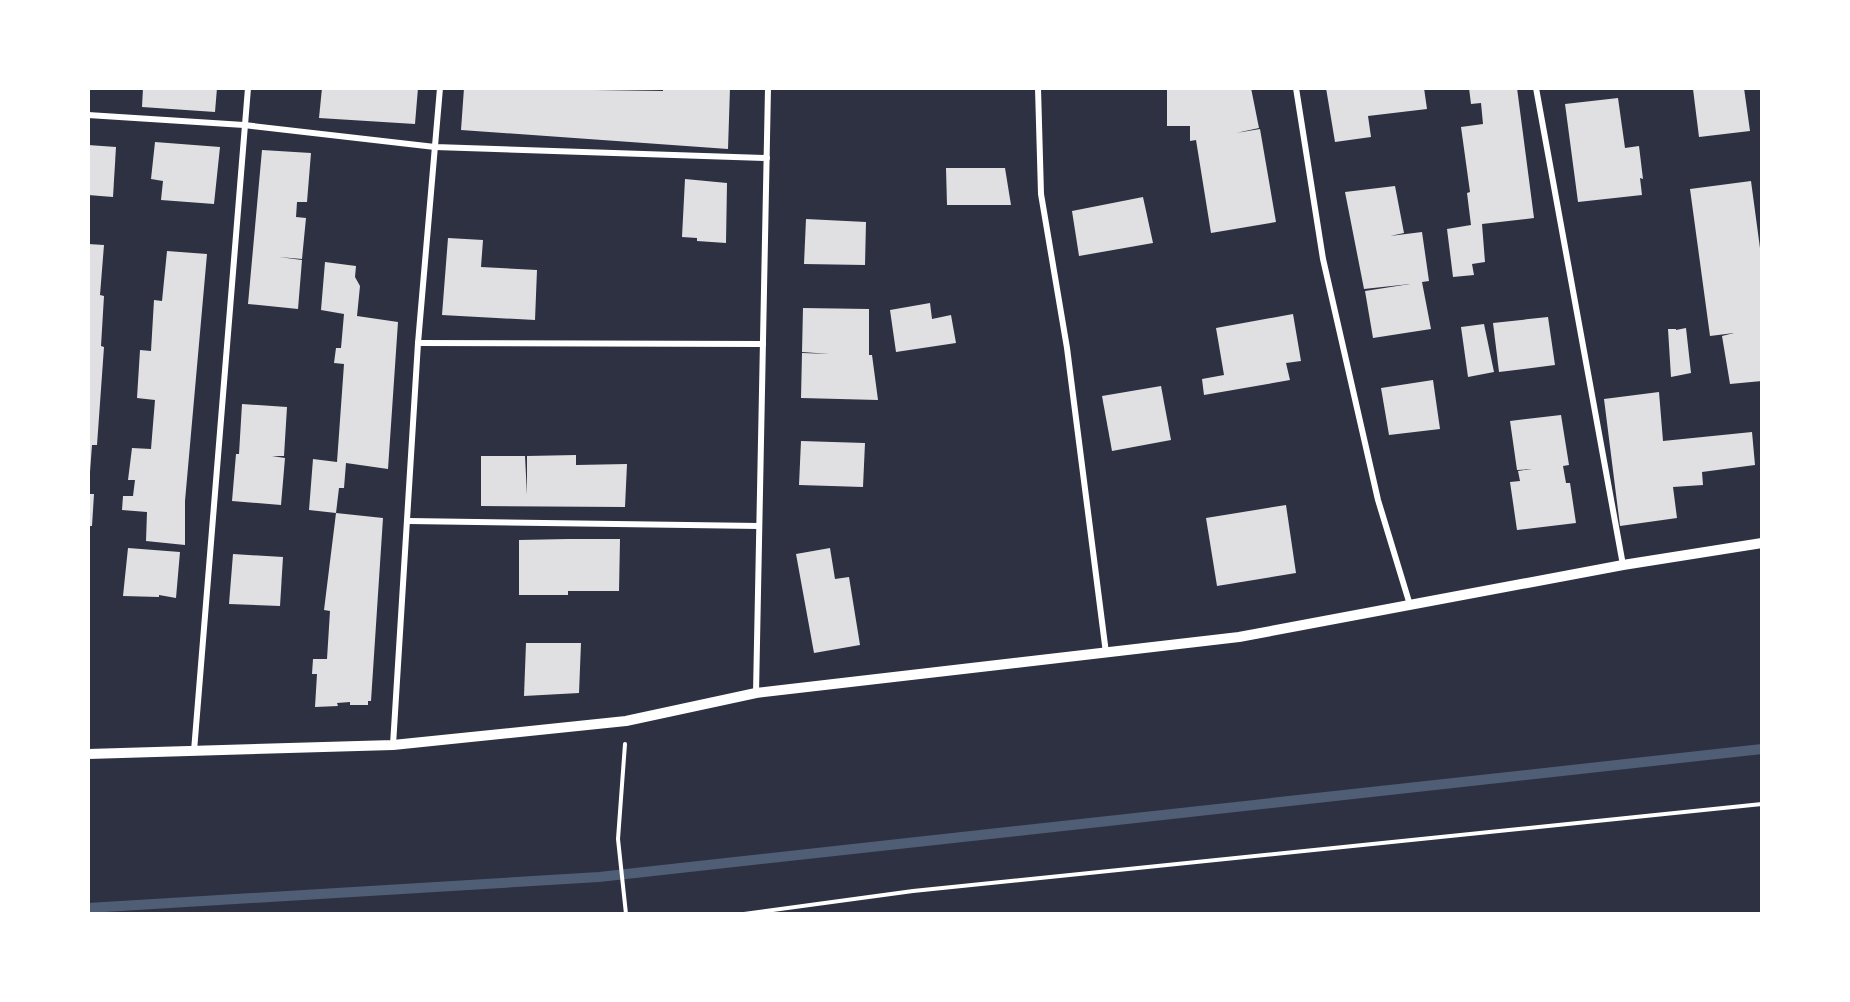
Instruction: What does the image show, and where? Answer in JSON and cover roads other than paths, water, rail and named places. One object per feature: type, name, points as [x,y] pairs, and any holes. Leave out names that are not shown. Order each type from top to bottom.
[{"type":"street","points":[[194,751],[248,88]]},
{"type":"street","points":[[393,745],[409,521],[418,344],[440,88]]},
{"type":"street","points":[[756,693],[768,88]]},
{"type":"street","points":[[1038,88],[1041,194],[1067,348],[1106,653]]},
{"type":"street","points":[[1296,88],[1323,259],[1378,500],[1410,605]]},
{"type":"street","points":[[1536,88],[1623,565]]},
{"type":"street","points":[[88,115],[244,125],[435,147],[767,158]]},
{"type":"street","points":[[418,344],[763,344]]},
{"type":"street","points":[[409,521],[759,526]]},
{"type":"street","points":[[88,754],[393,745],[626,722],[756,693],[1239,637],[1623,565],[1761,543]]},
{"type":"waterway","points":[[88,908],[599,877],[1762,749]]}]
